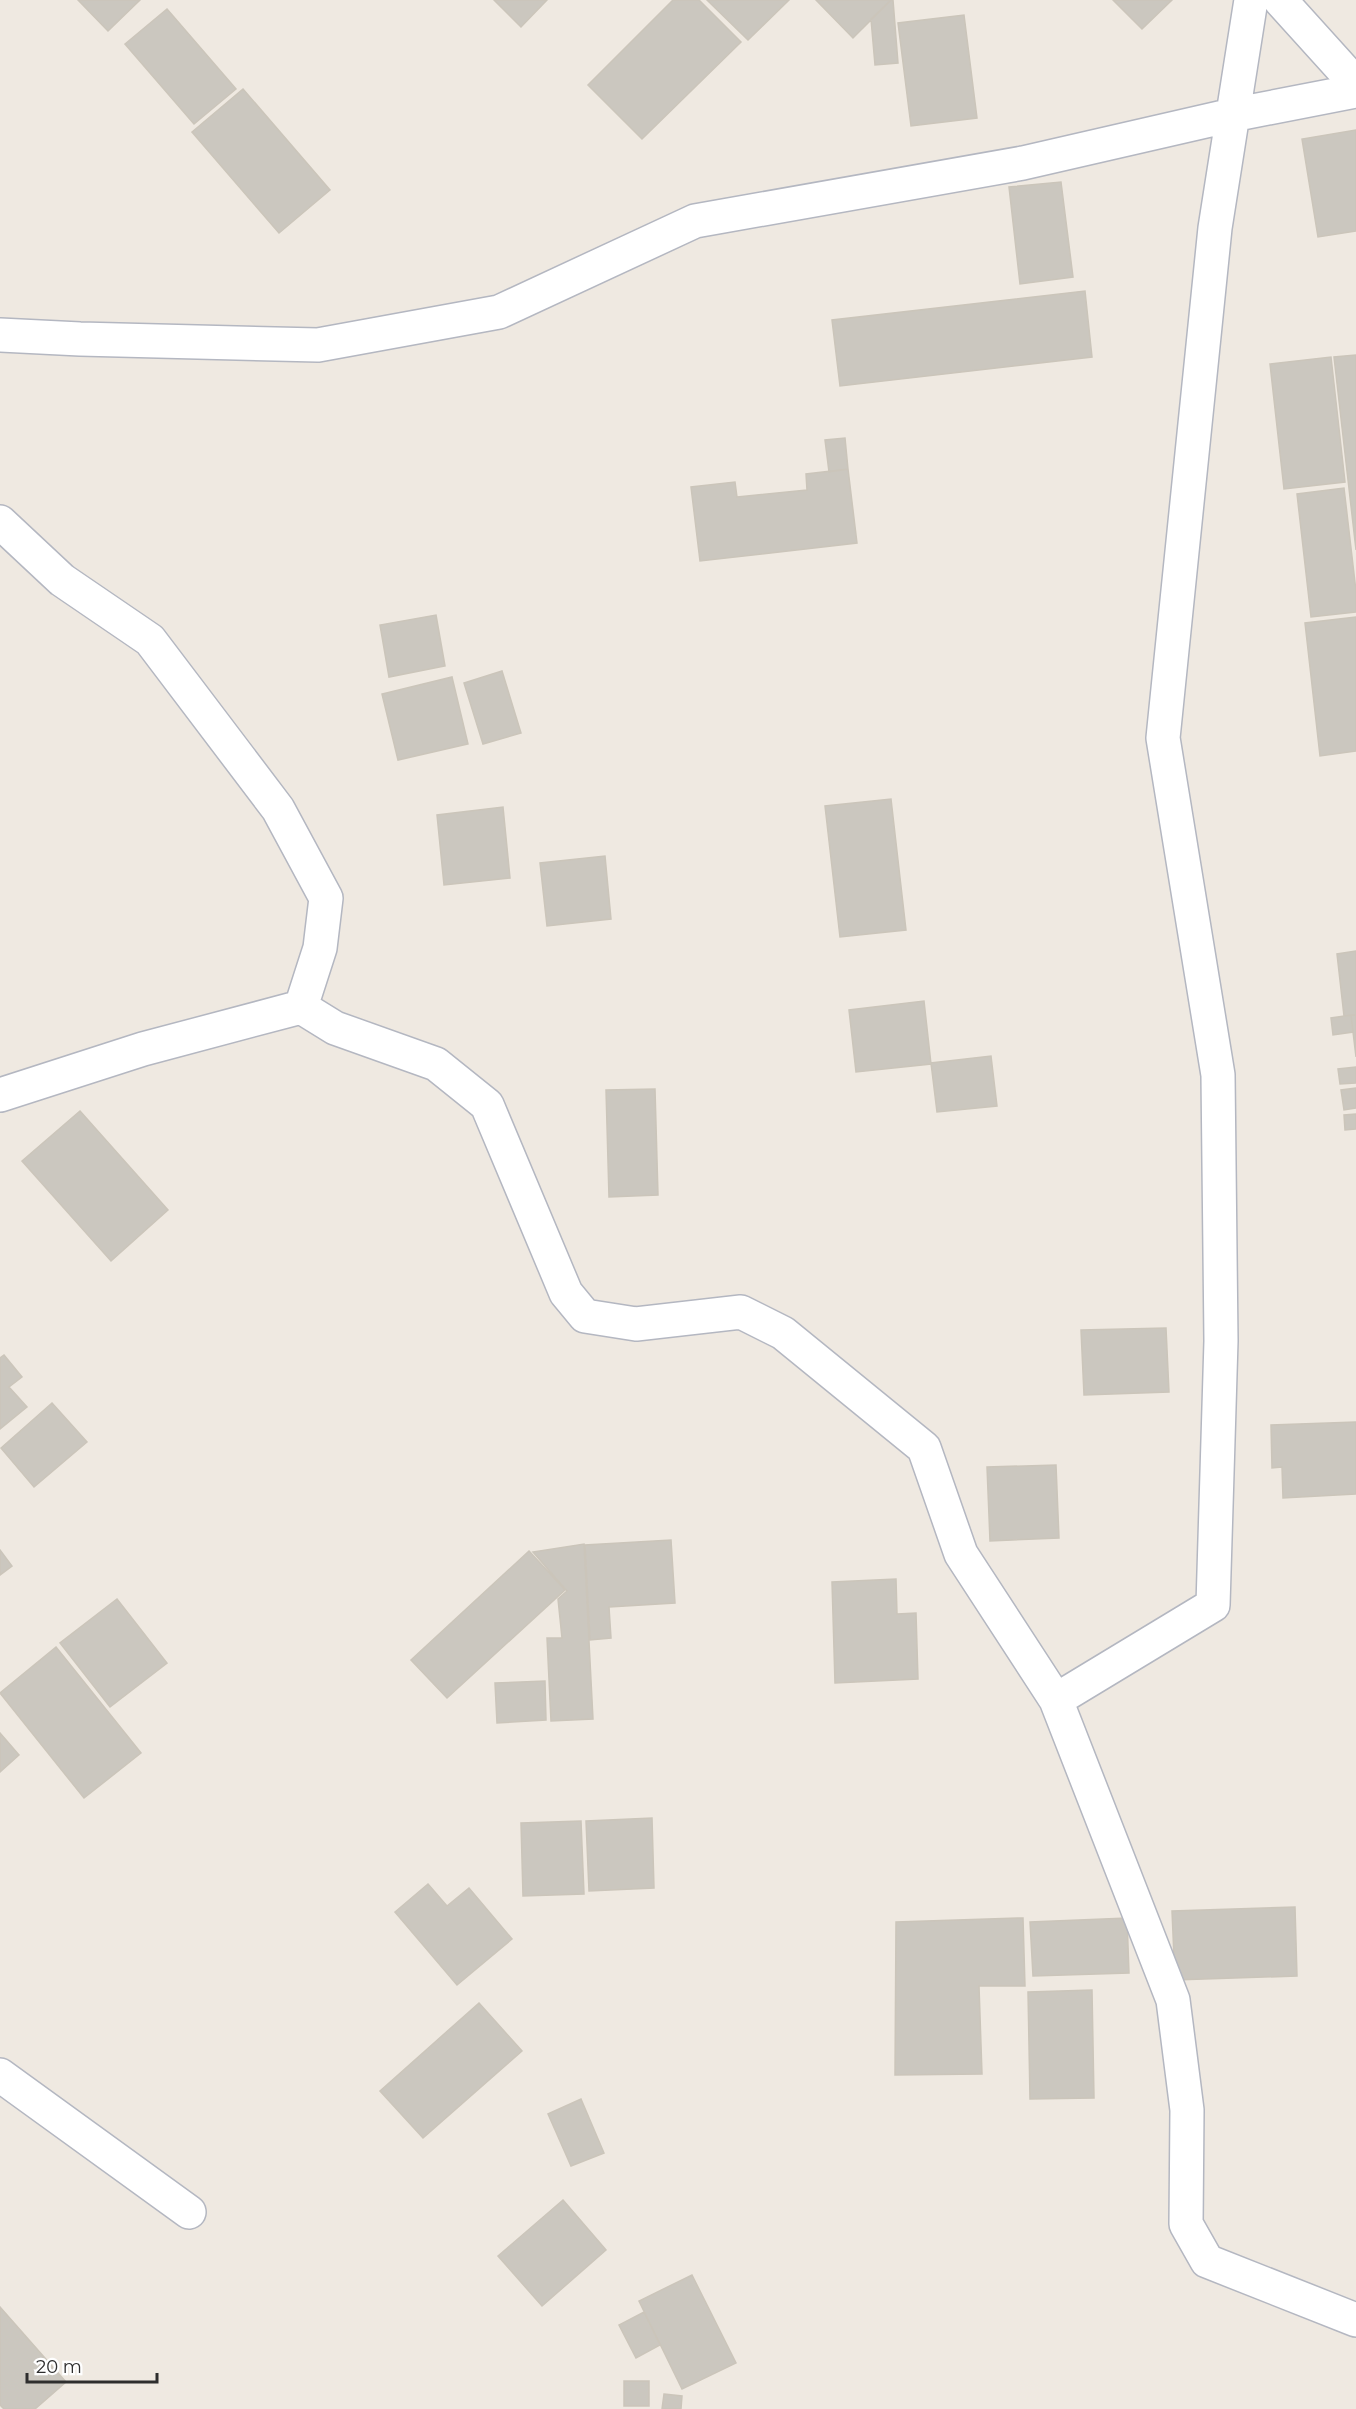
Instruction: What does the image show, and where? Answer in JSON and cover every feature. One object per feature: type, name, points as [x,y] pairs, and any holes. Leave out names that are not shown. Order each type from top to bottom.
[{"type":"street","points":[[1056,1700],[1213,1605],[1221,1341],[1218,1075],[1163,738],[1215,228],[1251,0]]},
{"type":"street","points":[[1280,0],[1356,84]]},
{"type":"street","points":[[0,335],[318,345],[499,312],[695,220],[1023,163],[1232,116],[1356,92]]},
{"type":"street","points":[[0,522],[62,580],[150,640],[278,809],[326,898],[320,948],[301,1007]]},
{"type":"street","points":[[0,1095],[143,1049],[301,1007],[335,1028],[436,1064],[487,1105],[566,1293],[585,1316],[636,1324],[741,1312],[783,1333],[924,1448],[961,1554],[1056,1700],[1173,2000],[1187,2110],[1186,2224],[1207,2261],[1356,2320]]},
{"type":"street","points":[[0,2075],[189,2212]]},
{"type":"building","points":[[78,0],[140,0],[108,31]]},
{"type":"building","points":[[494,0],[547,0],[521,27]]},
{"type":"building","points":[[673,0],[699,0],[741,42],[642,139],[588,85]]},
{"type":"building","points":[[707,0],[789,0],[748,40]]},
{"type":"building","points":[[816,0],[891,0],[853,38]]},
{"type":"building","points":[[893,0],[898,63],[875,65],[871,19]]},
{"type":"building","points":[[1113,0],[1172,0],[1142,29]]},
{"type":"building","points":[[167,9],[236,89],[194,124],[125,44]]},
{"type":"building","points":[[964,15],[977,118],[911,126],[898,23]]},
{"type":"building","points":[[243,89],[330,190],[279,233],[192,132]]},
{"type":"building","points":[[1356,130],[1356,231],[1318,237],[1302,139]]},
{"type":"building","points":[[1061,182],[1073,277],[1020,284],[1009,187]]},
{"type":"building","points":[[1085,291],[1092,357],[840,386],[832,320]]},
{"type":"building","points":[[1356,355],[1356,550],[1334,357]]},
{"type":"building","points":[[1331,357],[1345,482],[1284,489],[1270,364]]},
{"type":"building","points":[[845,438],[848,469],[829,472],[825,440]]},
{"type":"building","points":[[848,469],[857,543],[700,561],[691,487],[735,482],[737,497],[807,490],[806,474]]},
{"type":"building","points":[[1344,488],[1356,591],[1356,612],[1311,617],[1297,494]]},
{"type":"building","points":[[436,615],[445,666],[389,677],[380,625]]},
{"type":"building","points":[[1356,617],[1356,751],[1320,756],[1305,623]]},
{"type":"building","points":[[502,671],[521,733],[483,744],[464,683]]},
{"type":"building","points":[[452,677],[468,744],[398,760],[382,694]]},
{"type":"building","points":[[891,799],[906,930],[840,937],[825,806]]},
{"type":"building","points":[[503,807],[510,878],[444,885],[437,815]]},
{"type":"building","points":[[605,856],[611,919],[547,926],[540,863]]},
{"type":"building","points":[[1356,951],[1356,1015],[1344,1016],[1337,954]]},
{"type":"building","points":[[924,1001],[931,1064],[856,1072],[849,1010]]},
{"type":"building","points":[[1351,1015],[1353,1032],[1333,1035],[1331,1018]]},
{"type":"building","points":[[1351,1015],[1356,1015],[1356,1057],[1353,1032]]},
{"type":"building","points":[[991,1056],[997,1106],[937,1112],[931,1063]]},
{"type":"building","points":[[1356,1067],[1356,1083],[1340,1084],[1338,1069]]},
{"type":"building","points":[[1356,1088],[1356,1108],[1344,1110],[1341,1090]]},
{"type":"building","points":[[655,1089],[658,1195],[609,1197],[606,1090]]},
{"type":"building","points":[[80,1111],[168,1210],[111,1261],[22,1161]]},
{"type":"building","points":[[1356,1114],[1356,1129],[1345,1130],[1344,1115]]},
{"type":"building","points":[[1166,1328],[1169,1392],[1084,1395],[1081,1330]]},
{"type":"building","points":[[4,1355],[22,1377],[9,1387],[27,1407],[0,1429],[0,1358]]},
{"type":"building","points":[[52,1403],[87,1442],[34,1487],[1,1448]]},
{"type":"building","points":[[1356,1422],[1356,1494],[1283,1498],[1282,1467],[1272,1468],[1271,1425]]},
{"type":"building","points":[[1056,1465],[1059,1538],[990,1541],[987,1467]]},
{"type":"building","points":[[671,1540],[675,1603],[609,1607],[611,1638],[590,1640],[585,1545]]},
{"type":"building","points":[[584,1544],[593,1719],[551,1721],[547,1638],[562,1638],[558,1599],[567,1591],[533,1552]]},
{"type":"building","points":[[0,1550],[12,1566],[0,1575]]},
{"type":"building","points":[[529,1551],[565,1590],[447,1698],[411,1660]]},
{"type":"building","points":[[896,1579],[897,1614],[916,1613],[918,1679],[835,1683],[832,1582]]},
{"type":"building","points":[[117,1599],[167,1663],[110,1707],[60,1643]]},
{"type":"building","points":[[56,1647],[141,1753],[84,1798],[0,1693]]},
{"type":"building","points":[[545,1681],[546,1720],[497,1723],[495,1683]]},
{"type":"building","points":[[0,1733],[19,1755],[0,1772]]},
{"type":"building","points":[[652,1818],[654,1888],[589,1891],[586,1821]]},
{"type":"building","points":[[581,1821],[584,1894],[523,1896],[521,1823]]},
{"type":"building","points":[[428,1884],[447,1906],[469,1888],[512,1939],[457,1985],[395,1912]]},
{"type":"building","points":[[1295,1907],[1297,1976],[1175,1980],[1172,1911]]},
{"type":"building","points":[[1023,1918],[1025,1986],[979,1986],[982,2074],[895,2075],[896,1922]]},
{"type":"building","points":[[1127,1918],[1129,1973],[1033,1976],[1030,1922]]},
{"type":"building","points":[[1092,1990],[1094,2098],[1030,2099],[1028,1992]]},
{"type":"building","points":[[479,2003],[522,2051],[423,2138],[380,2091]]},
{"type":"building","points":[[581,2099],[604,2153],[571,2166],[548,2114]]},
{"type":"building","points":[[563,2200],[606,2250],[542,2306],[498,2256]]},
{"type":"building","points":[[692,2275],[736,2363],[682,2389],[639,2301]]},
{"type":"building","points":[[0,2307],[66,2382],[35,2409],[4,2409],[0,2405]]},
{"type":"building","points":[[644,2312],[660,2345],[636,2358],[619,2325]]},
{"type":"building","points":[[624,2381],[649,2381],[649,2406],[624,2406]]},
{"type":"building","points":[[664,2394],[682,2396],[681,2409],[662,2409]]}]
